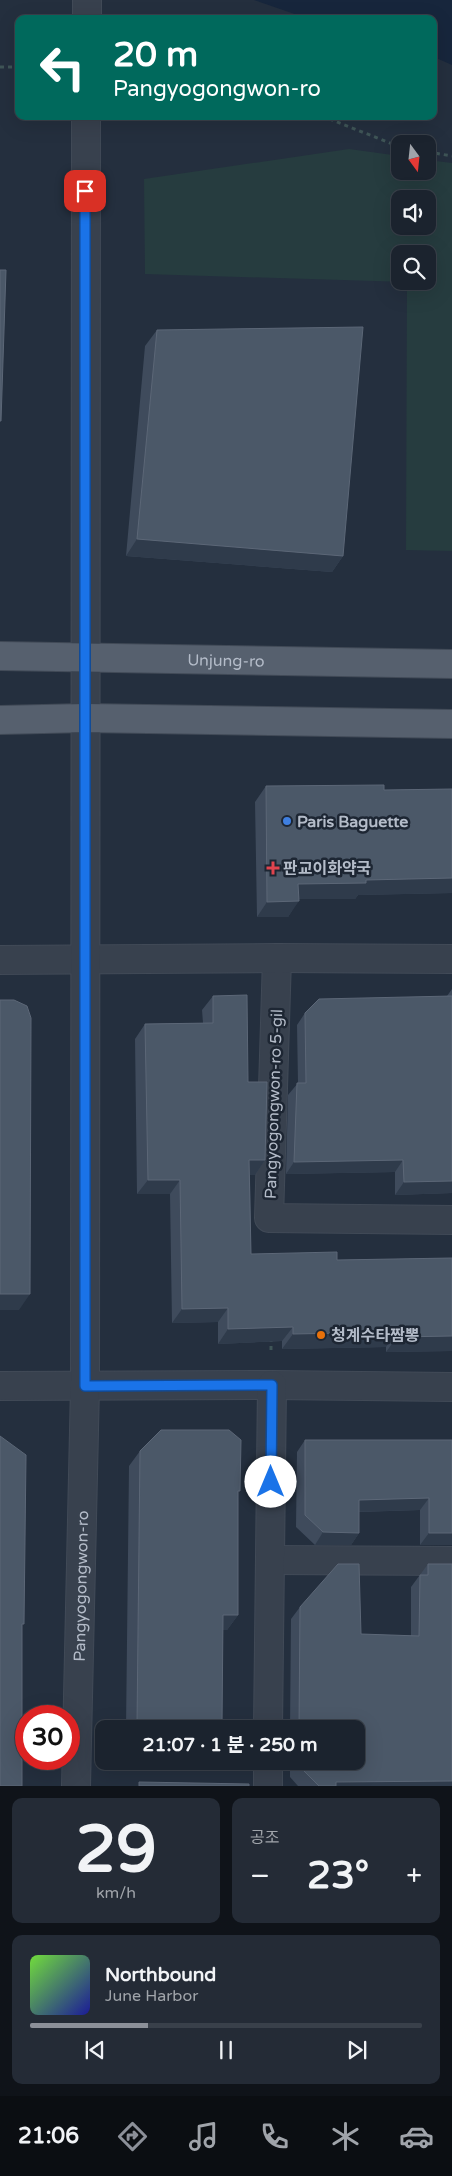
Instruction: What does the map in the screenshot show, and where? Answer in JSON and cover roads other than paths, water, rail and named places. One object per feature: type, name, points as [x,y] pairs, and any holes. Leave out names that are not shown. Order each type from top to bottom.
[{"type":"main road","name":"Unjung-ro","points":[[0,656],[452,664]]},
{"type":"main road","points":[[0,720],[86,718],[452,724]]},
{"type":"street","points":[[87,0],[87,15]]},
{"type":"street","name":"Pangyogongwon-ro","points":[[76,1786],[85,1386],[86,120]]},
{"type":"street","name":"Pangyogongwon-ro 5-gil","points":[[277,958],[269,1218],[452,1220]]},
{"type":"street","points":[[0,960],[452,959]]},
{"type":"street","points":[[268,1720],[272,1385]]},
{"type":"street","points":[[0,1386],[272,1385],[452,1387]]},
{"type":"street","points":[[271,1560],[452,1561]]},
{"type":"street","points":[[268,1770],[268,1786]]},
{"type":"water","points":[[254,0],[452,0],[452,65],[437,58],[437,15],[297,15]]},
{"type":"place","name":"Paris Baguette","points":[[287,821]]},
{"type":"place","name":"판교이화약국","points":[[273,868]]},
{"type":"place","name":"청계수타짬뽕","points":[[321,1335]]}]
